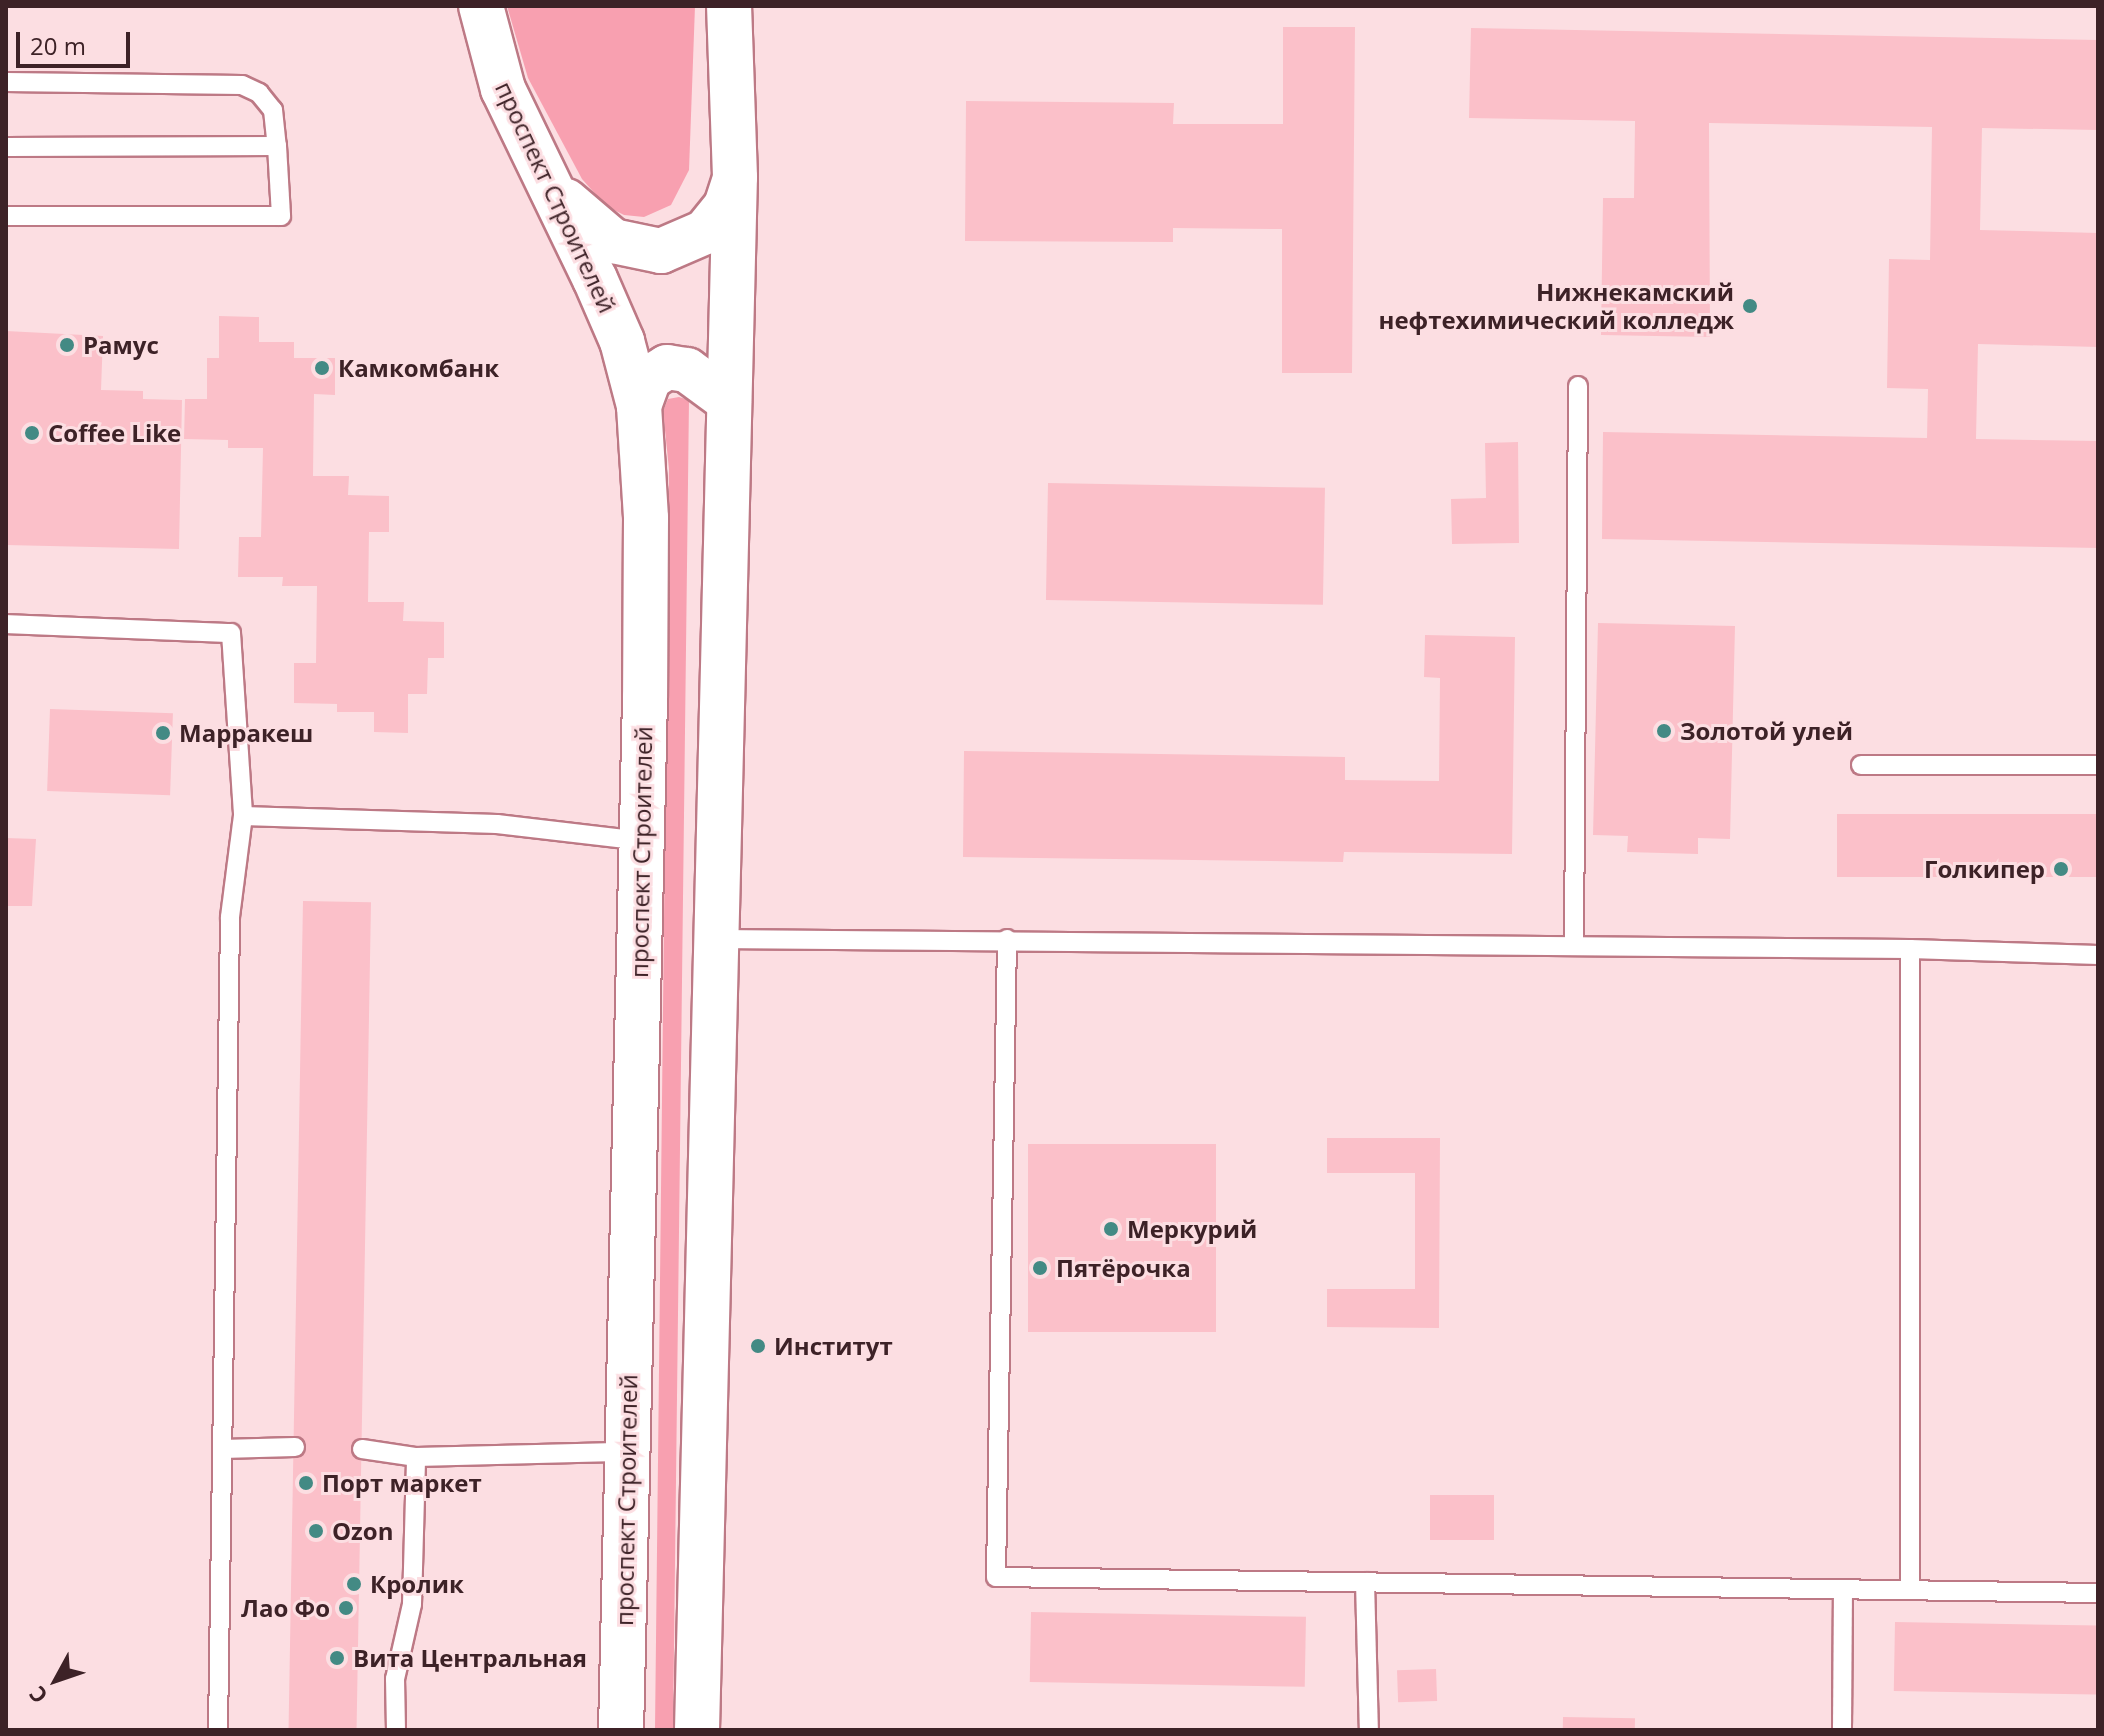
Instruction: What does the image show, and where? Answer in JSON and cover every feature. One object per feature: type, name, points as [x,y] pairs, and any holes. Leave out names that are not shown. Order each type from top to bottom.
[{"type":"main road","name":"проспект Строителей","points":[[481,6],[503,89],[622,341],[639,406],[646,518],[621,1730]]},
{"type":"main road","points":[[697,1730],[735,177],[729,6]]},
{"type":"main road","points":[[545,180],[592,228],[613,241],[661,251],[705,232],[726,206],[735,177]]},
{"type":"main road","points":[[639,406],[649,378],[667,367],[687,370],[729,401]]},
{"type":"lane","points":[[6,82],[242,85],[259,93],[273,110],[281,216],[6,216]]},
{"type":"lane","points":[[6,147],[277,146]]},
{"type":"lane","points":[[1574,945],[1578,386]]},
{"type":"lane","points":[[6,624],[231,633],[243,816],[230,917],[218,1730]]},
{"type":"lane","points":[[1861,765],[2098,765]]},
{"type":"lane","points":[[243,816],[497,824],[641,841]]},
{"type":"lane","points":[[716,939],[1574,945],[1910,949],[2098,955]]},
{"type":"lane","points":[[1007,939],[996,1577],[2098,1593]]},
{"type":"lane","points":[[1910,949],[1910,1590]]},
{"type":"lane","points":[[222,1449],[295,1447]]},
{"type":"lane","points":[[362,1449],[416,1457],[627,1452]]},
{"type":"lane","points":[[396,1730],[395,1679],[412,1604],[416,1457]]},
{"type":"lane","points":[[1365,1582],[1369,1730]]},
{"type":"lane","points":[[1842,1730],[1843,1589]]},
{"type":"shaded area","points":[[507,6],[695,6],[689,170],[671,205],[644,217],[624,215],[606,206],[582,179],[528,78]]},
{"type":"shaded area","points":[[679,397],[689,400],[673,1730],[655,1730],[669,469],[663,411],[668,399]]},
{"type":"building","points":[[1283,27],[1355,27],[1352,373],[1282,373],[1282,229],[1173,228],[1173,242],[965,241],[966,101],[1174,103],[1173,124],[1283,124]]},
{"type":"building","points":[[1471,28],[2098,40],[2098,130],[1982,128],[1980,230],[2098,233],[2098,347],[1978,344],[1976,439],[2098,441],[2098,548],[1602,539],[1603,432],[1927,438],[1928,389],[1887,388],[1889,259],[1930,260],[1932,127],[1709,123],[1710,337],[1601,335],[1603,198],[1634,198],[1635,121],[1469,118]]},
{"type":"building","points":[[219,316],[259,317],[259,342],[294,342],[294,358],[335,358],[335,395],[314,394],[313,476],[349,476],[348,495],[389,496],[389,532],[369,532],[368,602],[404,602],[403,621],[444,622],[444,658],[428,658],[427,694],[408,694],[408,733],[374,732],[374,712],[337,712],[337,704],[294,703],[294,663],[316,663],[317,586],[282,586],[283,577],[238,577],[239,537],[261,537],[263,448],[228,448],[228,440],[184,439],[185,399],[207,399],[207,358],[219,358]]},
{"type":"building","points":[[6,331],[103,336],[101,390],[143,391],[143,399],[182,400],[179,549],[6,545]]},
{"type":"building","points":[[1518,442],[1519,543],[1452,544],[1451,499],[1486,498],[1485,443]]},
{"type":"building","points":[[1048,483],[1325,488],[1323,605],[1046,600]]},
{"type":"building","name":"Золотой улей","points":[[1598,623],[1735,626],[1730,839],[1698,838],[1698,854],[1627,852],[1628,836],[1593,835]]},
{"type":"building","points":[[1425,635],[1515,637],[1512,854],[1344,852],[1343,862],[963,857],[964,751],[1345,757],[1345,780],[1439,781],[1440,678],[1424,677]]},
{"type":"building","points":[[50,709],[173,713],[170,795],[47,791]]},
{"type":"building","points":[[1837,814],[2098,814],[2098,877],[1837,877]]},
{"type":"building","points":[[6,838],[36,839],[32,906],[6,906]]},
{"type":"building","points":[[303,901],[371,902],[357,1730],[289,1730]]},
{"type":"building","points":[[1327,1138],[1440,1138],[1439,1328],[1327,1327],[1327,1289],[1415,1289],[1415,1173],[1327,1173]]},
{"type":"building","points":[[1028,1144],[1216,1144],[1216,1332],[1028,1332]]},
{"type":"building","points":[[1430,1495],[1494,1495],[1494,1540],[1430,1540]]},
{"type":"building","points":[[1031,1612],[1306,1617],[1305,1687],[1030,1682]]},
{"type":"building","points":[[1895,1622],[2098,1626],[2097,1695],[1894,1691]]},
{"type":"building","points":[[1436,1669],[1437,1701],[1398,1702],[1397,1670]]},
{"type":"building","points":[[1563,1717],[1635,1718],[1635,1730],[1563,1730]]},
{"type":"place","name":"Нижнекамский нефтехимический колледж","points":[[1750,306]]},
{"type":"place","name":"Рамус","points":[[67,345]]},
{"type":"place","name":"Камкомбанк","points":[[322,368]]},
{"type":"place","name":"Coffee Like","points":[[32,433]]},
{"type":"place","name":"Золотой улей","points":[[1664,731]]},
{"type":"place","name":"Марракеш","points":[[163,733]]},
{"type":"place","name":"Голкипер","points":[[2061,869]]},
{"type":"place","name":"Меркурий","points":[[1111,1229]]},
{"type":"place","name":"Пятёрочка","points":[[1040,1268]]},
{"type":"place","name":"Институт","points":[[758,1346]]},
{"type":"place","name":"Порт маркет","points":[[306,1483]]},
{"type":"place","name":"Ozon","points":[[316,1531]]},
{"type":"place","name":"Кролик","points":[[354,1584]]},
{"type":"place","name":"Лао Фо","points":[[346,1608]]},
{"type":"place","name":"Вита Центральная","points":[[337,1658]]}]
